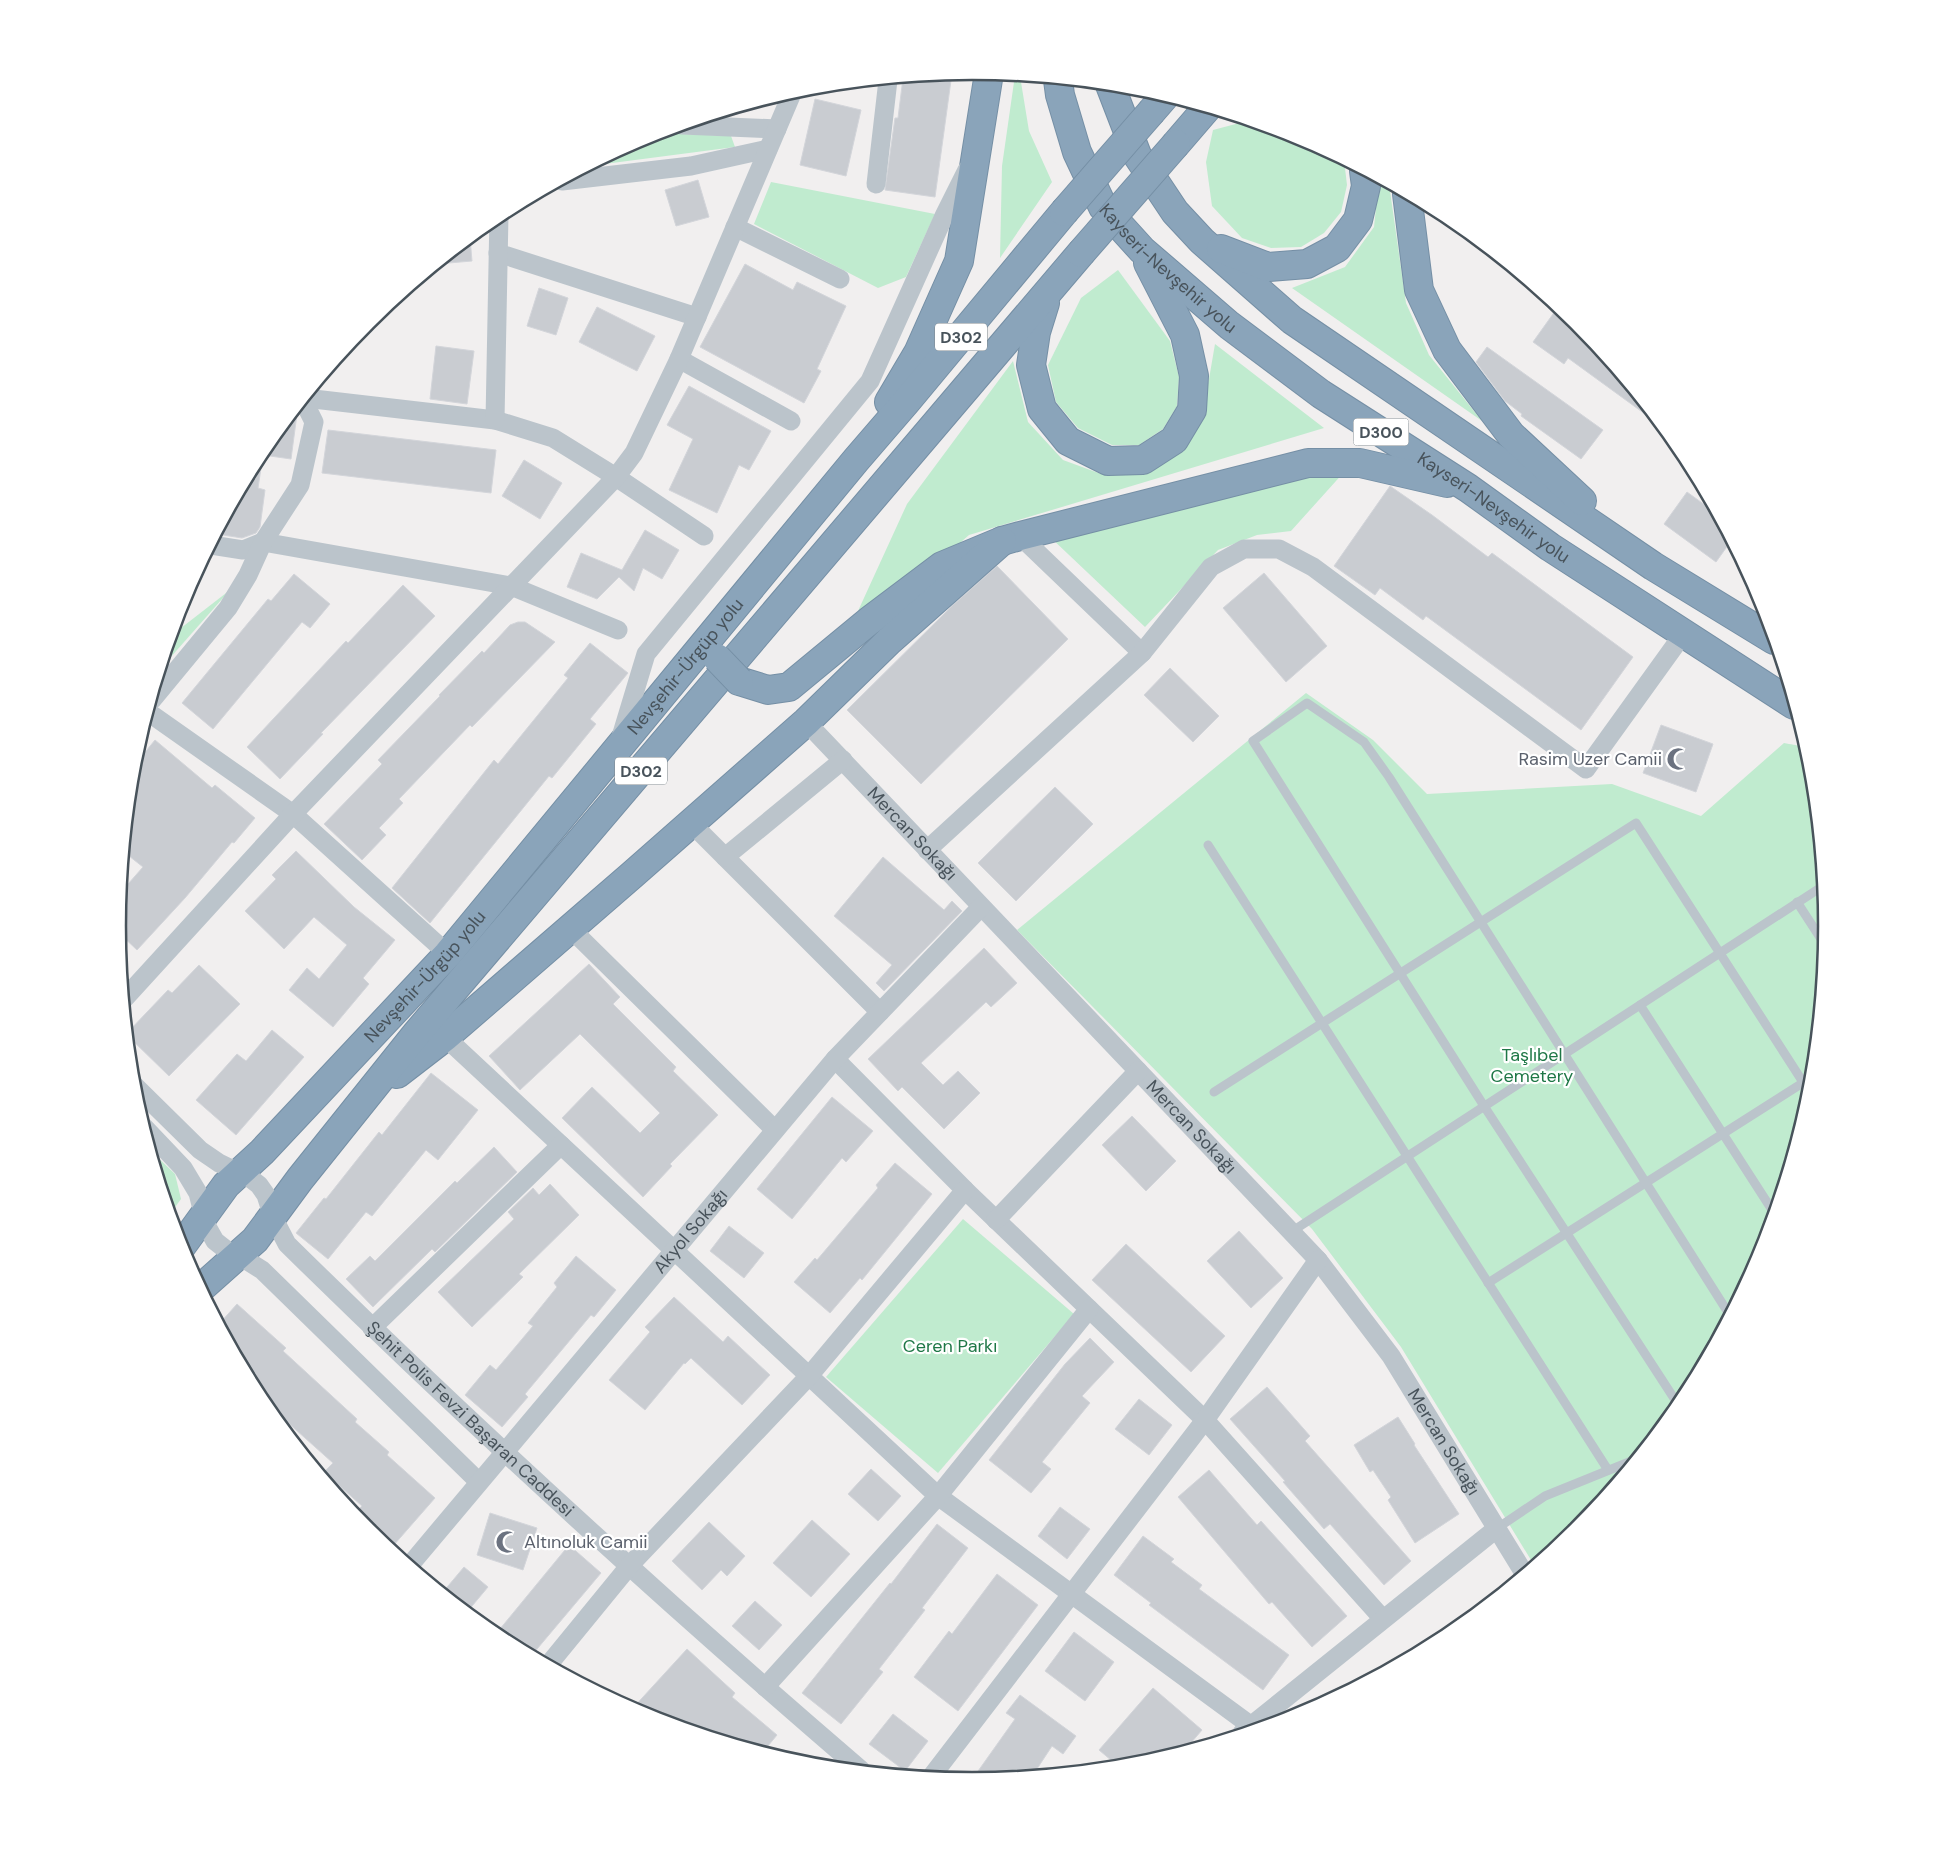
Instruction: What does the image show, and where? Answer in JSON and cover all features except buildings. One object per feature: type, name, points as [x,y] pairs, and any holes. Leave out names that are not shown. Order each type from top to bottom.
[{"type":"highway","points":[[856,460],[918,353],[959,261],[988,81]]},
{"type":"highway","name":"Kayseri-Nevşehir yolu","points":[[1059,85],[1077,152],[1103,207],[1142,250],[1229,325],[1321,394],[1468,488],[1550,547],[1787,700]]},
{"type":"highway","name":"D300","points":[[1113,92],[1137,155],[1175,212],[1202,240],[1292,320],[1653,566],[1766,635]]},
{"type":"highway","name":"Nevşehir-Ürgüp yolu","points":[[186,1240],[226,1186],[262,1152],[448,954],[618,749],[716,645],[856,460],[1158,103]]},
{"type":"highway","name":"Nevşehir-Ürgüp yolu","points":[[206,1284],[255,1240],[300,1179],[417,1032],[1081,253],[1204,113]]},
{"type":"highway","points":[[1202,240],[1268,267],[1307,264],[1337,248],[1358,220],[1366,186],[1365,177]]},
{"type":"highway","points":[[1408,201],[1420,290],[1448,350],[1510,435],[1653,566]]},
{"type":"highway","points":[[1048,294],[1036,332],[1031,365],[1042,409],[1068,441],[1108,461],[1143,460],[1174,440],[1192,410],[1194,376],[1185,335],[1142,250]]},
{"type":"highway","points":[[716,645],[739,681],[768,690],[789,687],[869,621],[942,566],[1011,539],[1308,463],[1360,463],[1468,488]]},
{"type":"highway","points":[[364,1099],[445,1037],[571,929],[806,722],[889,641],[1011,539]]},
{"type":"street","points":[[876,184],[887,85]]},
{"type":"street","points":[[129,993],[293,814],[616,477],[634,454],[678,359],[789,100]]},
{"type":"street","points":[[698,126],[777,129]]},
{"type":"street","points":[[574,180],[690,166],[768,149]]},
{"type":"street","points":[[618,749],[646,654],[870,381],[945,214],[978,149]]},
{"type":"street","points":[[495,420],[499,225]]},
{"type":"street","points":[[734,227],[840,278]]},
{"type":"street","points":[[498,253],[696,316]]},
{"type":"street","points":[[678,359],[791,421]]},
{"type":"street","points":[[310,400],[495,420],[553,438],[616,477],[704,536]]},
{"type":"street","points":[[160,690],[228,608],[248,575],[263,542],[300,485],[314,422],[306,404]]},
{"type":"street","points":[[1011,539],[1142,653]]},
{"type":"street","points":[[216,546],[244,550],[263,542],[511,586],[618,630]]},
{"type":"street","points":[[927,850],[1142,653],[1210,567],[1244,549],[1279,550],[1313,568],[1586,770],[1684,633]]},
{"type":"street","points":[[153,715],[293,814],[448,954]]},
{"type":"street","name":"Mercan Sokağı","points":[[806,722],[1318,1260],[1391,1356],[1521,1569]]},
{"type":"street","points":[[725,857],[843,760]]},
{"type":"street","points":[[691,824],[880,1012]]},
{"type":"street","name":"Akyol Sokağı","points":[[413,1561],[835,1058],[981,907]]},
{"type":"street","points":[[571,929],[775,1130]]},
{"type":"street","points":[[445,1037],[938,1496],[1071,1594],[1244,1727]]},
{"type":"street","points":[[835,1058],[965,1190],[1205,1420],[1383,1619]]},
{"type":"street","points":[[996,1220],[1138,1071]]},
{"type":"street","points":[[143,1093],[200,1150],[219,1163],[250,1178],[266,1195],[273,1217]]},
{"type":"street","points":[[153,1136],[183,1168],[198,1192],[206,1225],[215,1241],[229,1252],[238,1255],[262,1270],[480,1482]]},
{"type":"street","points":[[372,1328],[561,1145]]},
{"type":"street","points":[[552,1661],[630,1565],[810,1376],[965,1190]]},
{"type":"street","name":"Şehit Polis Fevzi Başaran Caddesi","points":[[273,1217],[287,1244],[372,1328],[504,1453],[765,1688],[854,1764]]},
{"type":"street","points":[[936,1771],[1205,1420],[1318,1260]]},
{"type":"street","points":[[765,1688],[938,1496],[1089,1309]]},
{"type":"street","points":[[1252,1724],[1496,1529]]},
{"type":"lane","points":[[1674,1398],[1484,1106],[1253,741],[1307,703],[1364,742],[1389,777],[1726,1309]]},
{"type":"lane","points":[[1214,1092],[1636,823],[1803,1082],[1488,1283]]},
{"type":"lane","points":[[1208,845],[1608,1470]]},
{"type":"lane","points":[[1291,1232],[1817,890]]},
{"type":"lane","points":[[1797,902],[1818,934]]},
{"type":"lane","points":[[1640,1005],[1770,1206]]},
{"type":"lane","points":[[1496,1529],[1545,1496],[1625,1464]]},
{"type":"green space","points":[[1014,82],[1021,82],[1029,131],[1052,182],[1000,258],[1002,166]]},
{"type":"green space","points":[[1238,123],[1296,144],[1345,166],[1347,185],[1341,212],[1324,233],[1301,247],[1271,248],[1242,238],[1212,206],[1206,162],[1213,130]]},
{"type":"green space","points":[[676,134],[731,136],[735,147],[605,164]]},
{"type":"green space","points":[[771,182],[935,214],[906,277],[878,288],[754,224]]},
{"type":"green space","points":[[1378,184],[1390,190],[1406,303],[1429,355],[1482,421],[1292,288],[1345,267],[1374,227]]},
{"type":"green space","points":[[1118,270],[1170,341],[1179,377],[1177,406],[1163,429],[1139,445],[1112,445],[1078,428],[1056,402],[1048,365],[1081,298]]},
{"type":"green space","points":[[1215,344],[1324,428],[969,535],[872,620],[858,611],[907,504],[1013,361],[1028,422],[1063,460],[1104,475],[1139,472],[1198,419],[1209,379]]},
{"type":"green space","points":[[1309,468],[1345,471],[1291,531],[1257,535],[1218,550],[1145,627],[1049,536]]},
{"type":"green space","points":[[230,590],[170,658],[180,629]]},
{"type":"green space","name":"Taşlıbel Cemetery","points":[[1306,693],[1373,740],[1427,794],[1612,784],[1701,816],[1784,743],[1798,746],[1811,816],[1816,871],[1818,926],[1816,981],[1811,1036],[1802,1091],[1789,1145],[1773,1198],[1754,1250],[1731,1300],[1705,1349],[1675,1396],[1643,1441],[1608,1484],[1531,1561],[1401,1347],[1312,1229],[1017,930]]},
{"type":"green space","points":[[159,1159],[175,1174],[181,1199],[175,1208]]},
{"type":"green space","name":"Ceren Parkı","points":[[963,1219],[1074,1314],[938,1473],[826,1377]]},
{"type":"place","name":"Rasim Uzer Camii","points":[[1678,759]]},
{"type":"place","name":"Altınoluk Camii","points":[[507,1542]]}]
